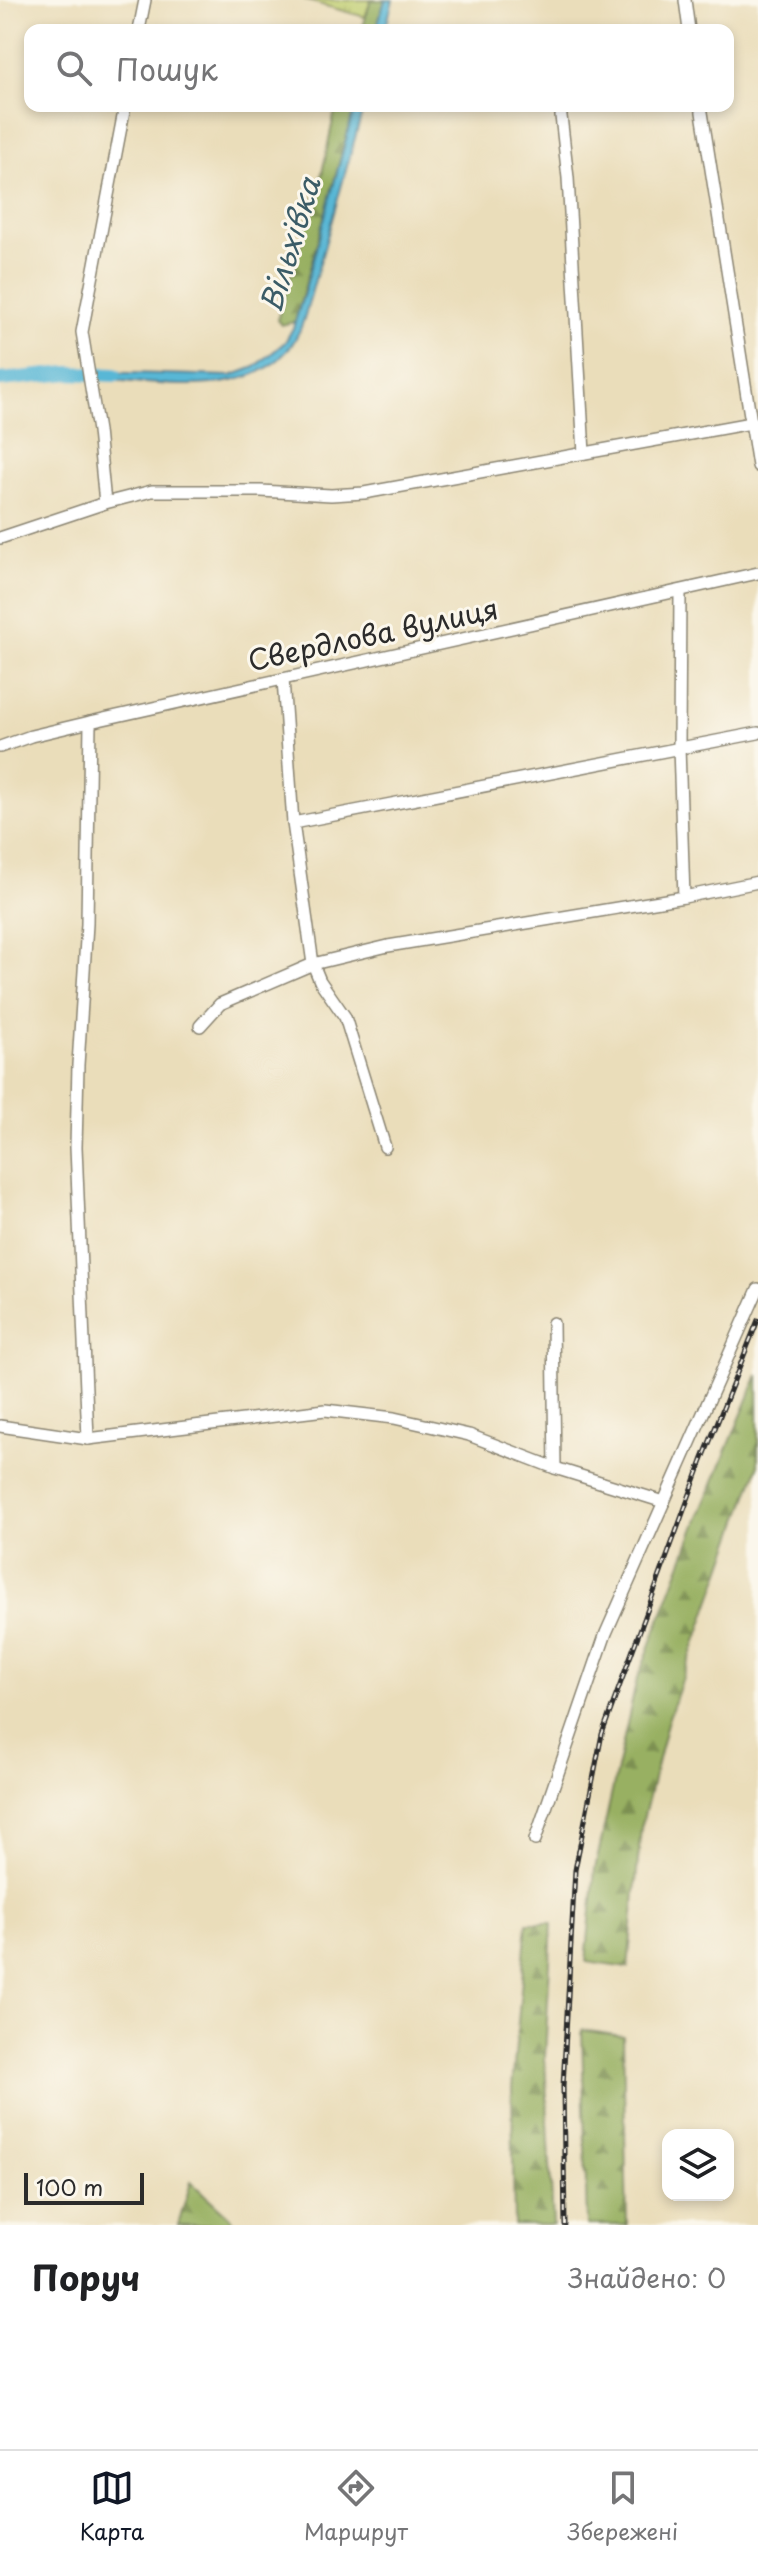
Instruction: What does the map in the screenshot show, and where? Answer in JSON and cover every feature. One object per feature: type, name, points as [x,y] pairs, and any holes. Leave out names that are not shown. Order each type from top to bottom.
[{"type":"street","points":[[140,24],[145,0]]},
{"type":"street","points":[[685,0],[688,24]]},
{"type":"street","points":[[105,503],[82,332],[124,112]]},
{"type":"street","points":[[702,112],[758,466]]},
{"type":"street","points":[[561,116],[568,178],[584,453]]},
{"type":"street","points":[[0,538],[105,503],[152,491],[364,493],[751,423]]},
{"type":"street","name":"Свердлова вулиця","points":[[0,747],[90,722],[758,573]]},
{"type":"street","points":[[680,591],[679,747],[684,897]]},
{"type":"street","points":[[283,679],[293,823],[313,964],[320,981],[345,1017],[385,1147]]},
{"type":"street","points":[[88,1439],[76,1147],[87,924],[90,722]]},
{"type":"street","points":[[293,823],[758,733]]},
{"type":"street","points":[[200,1026],[220,1004],[313,964],[388,946],[758,882]]},
{"type":"street","points":[[535,1840],[606,1633],[758,1289]]},
{"type":"street","points":[[553,1323],[555,1468]]},
{"type":"street","points":[[0,1426],[88,1439],[325,1410],[394,1418],[469,1435],[555,1468],[664,1502]]},
{"type":"green space","points":[[304,0],[371,0],[365,17]]},
{"type":"green space","points":[[371,0],[385,0],[378,24],[364,24]]},
{"type":"green space","points":[[335,112],[353,112],[295,322],[281,325],[277,320],[321,178]]},
{"type":"green space","points":[[758,1375],[758,1467],[667,1723],[641,1828],[628,1968],[586,1962],[595,1869],[636,1683],[697,1522]]},
{"type":"green space","points":[[527,1923],[552,1923],[545,2058],[553,2225],[514,2225],[512,2088]]},
{"type":"green space","points":[[582,2030],[623,2036],[627,2225],[587,2225]]},
{"type":"green space","points":[[191,2182],[230,2218],[235,2225],[178,2225]]},
{"type":"water","points":[[385,0],[393,0],[387,24],[378,24]]},
{"type":"water","points":[[353,112],[362,112],[304,319],[290,347],[270,366],[245,378],[217,384],[155,384],[97,379],[98,372],[231,376],[255,367],[285,342],[304,293]]},
{"type":"waterway","name":"Вільхівка","points":[[0,380],[69,373],[115,375]]},
{"type":"railway","points":[[565,2225],[563,2086],[575,1870],[602,1734],[702,1461],[758,1320]]}]
